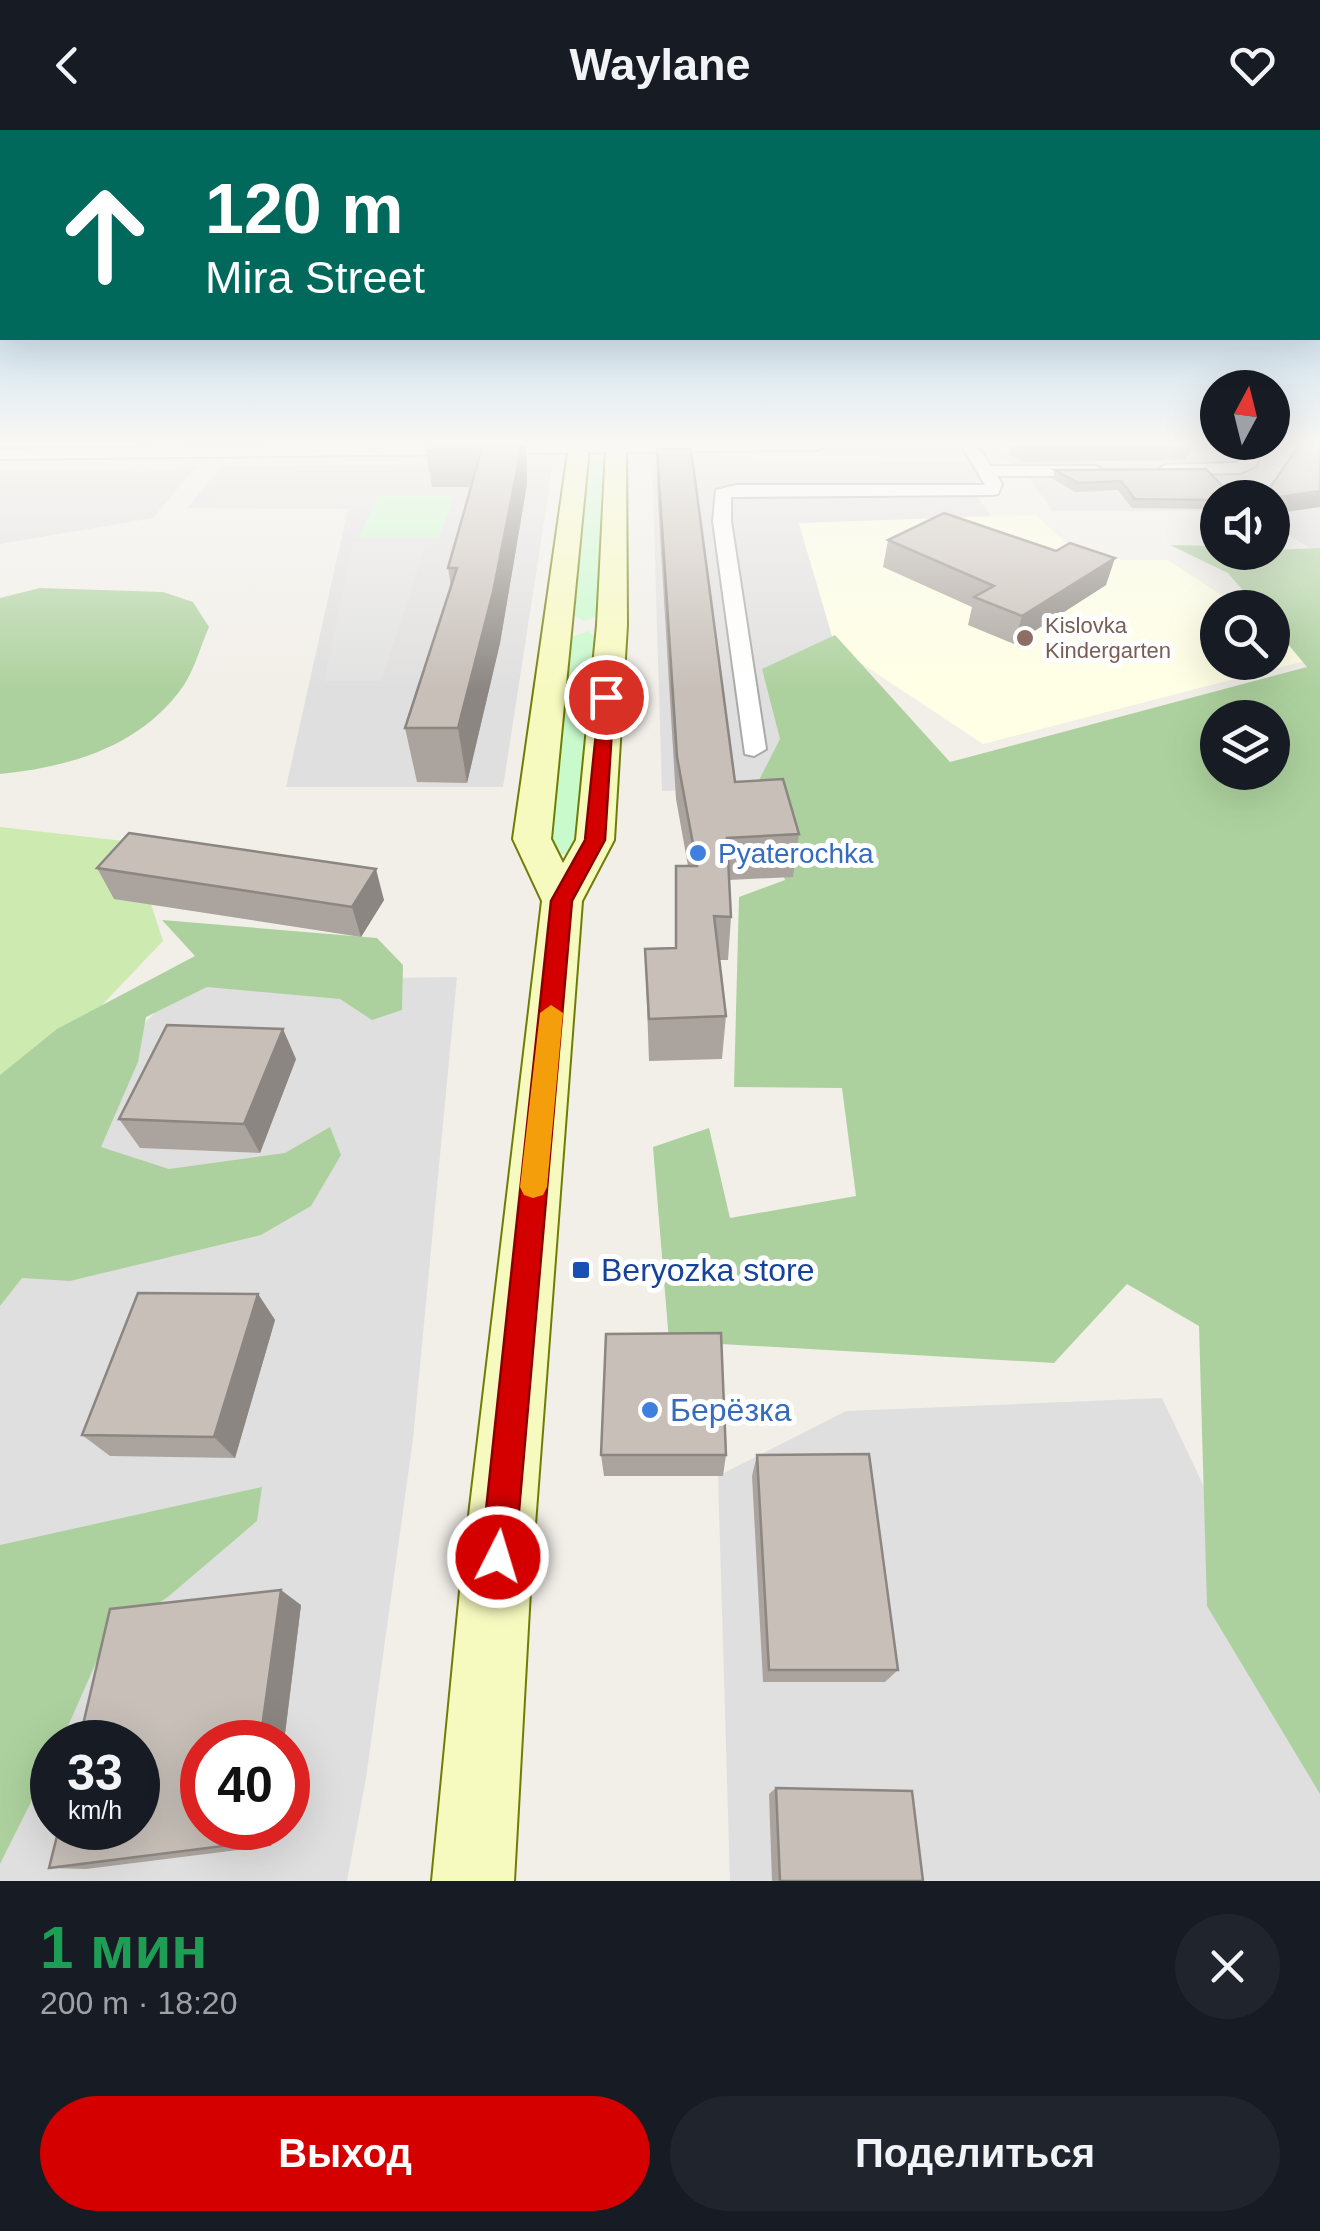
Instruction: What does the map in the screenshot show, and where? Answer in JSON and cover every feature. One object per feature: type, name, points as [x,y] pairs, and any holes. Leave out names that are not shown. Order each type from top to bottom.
[{"type":"street","points":[[562,901],[532,839],[569,527]]},
{"type":"street","points":[[474,1881],[500,1535],[562,901],[595,840],[612,625],[615,527]]},
{"type":"street","points":[[723,527],[754,749]]},
{"type":"street","points":[[558,625],[612,625]]},
{"type":"shaded area","points":[[0,527],[102,527],[0,544]]},
{"type":"shaded area","points":[[344,527],[543,527],[503,787],[286,787]]},
{"type":"shaded area","points":[[654,527],[800,527],[835,646],[788,788],[662,791]]},
{"type":"shaded area","name":"Kislovka Kindergarten","points":[[800,527],[1048,527],[1069,546],[1122,560],[1168,560],[1214,590],[1200,590],[1200,680],[1231,680],[983,744],[835,646]]},
{"type":"shaded area","points":[[1290,527],[1320,527],[1320,555],[1290,536]]},
{"type":"shaded area","points":[[427,541],[381,681],[324,681],[353,542]]},
{"type":"shaded area","name":"Kislovka Kindergarten","points":[[1290,640],[1316,658],[1290,665]]},
{"type":"shaded area","points":[[457,977],[413,1439],[366,1778],[347,1881],[0,1881],[0,1232],[106,1064],[185,981]]},
{"type":"shaded area","points":[[1162,1398],[1320,1732],[1320,1881],[730,1881],[718,1476],[846,1411]]},
{"type":"green space","points":[[364,527],[443,527],[439,538],[358,538]]},
{"type":"green space","points":[[580,527],[601,527],[597,616],[585,621],[573,615]]},
{"type":"green space","points":[[1170,545],[1200,546],[1200,559]]},
{"type":"green space","points":[[1320,548],[1320,1794],[1207,1606],[1199,1326],[1127,1284],[1054,1363],[669,1341],[653,1147],[709,1128],[730,1218],[856,1196],[842,1088],[734,1087],[739,897],[785,880],[757,784],[780,739],[762,669],[835,635],[950,762],[1258,680],[1290,680],[1290,672],[1307,667],[1290,646],[1290,590],[1242,590],[1222,570],[1290,570],[1290,549]]},
{"type":"green space","points":[[40,588],[163,592],[193,602],[209,627],[184,685],[148,724],[103,750],[78,759],[0,774],[0,598]]},
{"type":"green space","points":[[588,631],[596,637],[577,844],[566,854],[556,854],[545,844],[572,637]]},
{"type":"green space","points":[[0,827],[124,841],[138,864],[163,941],[0,1112]]},
{"type":"green space","points":[[162,920],[377,938],[403,965],[402,1010],[372,1020],[340,999],[207,987],[146,1017],[138,1062],[101,1147],[169,1169],[285,1153],[330,1127],[341,1155],[311,1206],[261,1235],[70,1281],[22,1278],[0,1306],[0,1075],[57,1029],[195,956]]},
{"type":"green space","points":[[262,1487],[257,1521],[169,1596],[106,1640],[71,1720],[30,1720],[30,1804],[0,1864],[0,1545]]},
{"type":"building","points":[[460,527],[506,527],[458,728],[405,728],[457,568],[448,568]]},
{"type":"building","points":[[662,527],[701,527],[735,782],[783,779],[799,834],[727,838],[731,917],[714,916],[726,1016],[649,1019],[645,949],[676,948],[676,866],[697,866],[677,757]]},
{"type":"building","points":[[916,527],[984,527],[1056,551],[1070,543],[1115,558],[1022,616],[974,597],[994,586],[888,540]]},
{"type":"building","points":[[129,833],[376,869],[352,907],[97,868]]},
{"type":"building","points":[[167,1025],[283,1029],[244,1124],[119,1119]]},
{"type":"building","points":[[138,1293],[258,1294],[214,1437],[82,1435]]},
{"type":"building","points":[[721,1333],[726,1455],[601,1455],[606,1334]]},
{"type":"building","points":[[869,1454],[898,1670],[769,1670],[757,1455]]},
{"type":"building","points":[[281,1590],[263,1720],[180,1720],[180,1850],[192,1850],[49,1868],[54,1850],[160,1850],[160,1720],[84,1720],[110,1609]]},
{"type":"building","points":[[776,1788],[912,1791],[923,1881],[780,1881]]},
{"type":"slow traffic","points":[[533,1187],[551,1013]]},
{"type":"place","name":"Kislovka Kindergarten","points":[[1025,638]]},
{"type":"place","name":"Pyaterochka","points":[[698,853]]},
{"type":"place","name":"Beryozka store","points":[[581,1270]]},
{"type":"place","name":"Берёзка","points":[[650,1410]]},
{"type":"route","points":[[498,1557],[562,901],[595,840],[606,697]]}]
